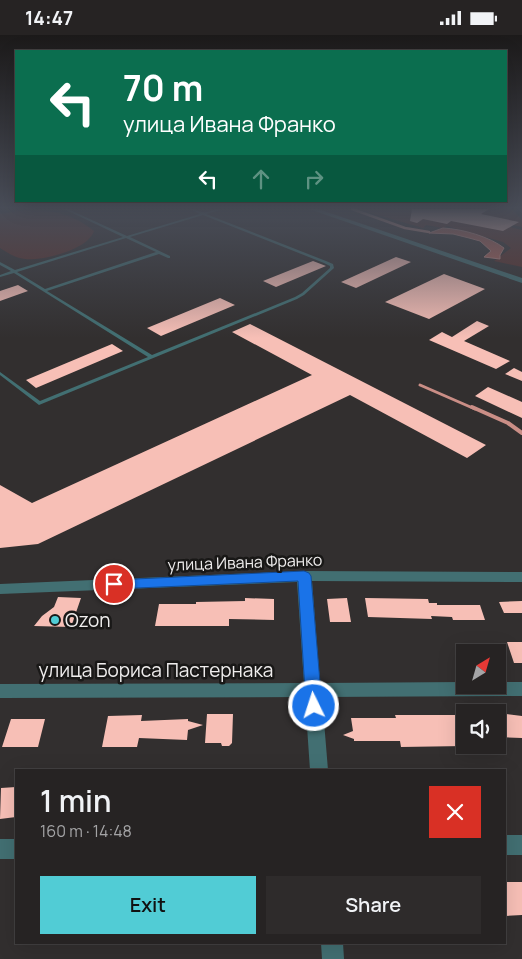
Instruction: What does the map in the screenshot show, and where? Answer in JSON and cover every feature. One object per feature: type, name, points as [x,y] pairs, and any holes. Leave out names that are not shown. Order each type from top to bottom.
[{"type":"street","points":[[438,252],[522,281]]},
{"type":"street","points":[[304,576],[319,769]]},
{"type":"street","name":"улица Ивана Франко","points":[[0,589],[304,576],[522,577]]},
{"type":"street","name":"улица Бориса Пастернака","points":[[0,691],[522,689]]},
{"type":"street","points":[[506,845],[522,845]]},
{"type":"street","points":[[0,849],[15,849]]},
{"type":"street","points":[[332,944],[333,959]]},
{"type":"lane","points":[[0,276],[76,252]]},
{"type":"lane","points":[[45,290],[160,252]]},
{"type":"lane","points":[[160,252],[169,257]]},
{"type":"lane","points":[[0,373],[39,403],[303,294],[332,268],[332,265],[300,252]]},
{"type":"lane","points":[[0,263],[152,357]]},
{"type":"shaded area","points":[[7,252],[66,252],[33,259],[18,258]]},
{"type":"shaded area","points":[[490,252],[502,252],[500,259],[484,257]]},
{"type":"shaded area","points":[[506,252],[522,252],[522,267],[494,261]]},
{"type":"building","points":[[396,257],[411,262],[356,288],[341,282]]},
{"type":"building","points":[[313,261],[326,266],[276,287],[263,281]]},
{"type":"building","points":[[444,274],[485,289],[429,319],[385,302]]},
{"type":"building","points":[[18,285],[28,291],[0,301],[0,291]]},
{"type":"building","points":[[220,298],[235,305],[161,336],[147,328]]},
{"type":"building","points":[[477,321],[489,326],[464,341],[510,361],[496,369],[429,340],[442,332],[452,337]]},
{"type":"building","points":[[250,324],[486,445],[467,458],[350,395],[38,544],[0,548],[0,485],[32,503],[312,375],[232,332]]},
{"type":"building","points":[[112,344],[123,351],[36,388],[26,380]]},
{"type":"building","points":[[514,368],[522,372],[522,381],[505,374]]},
{"type":"building","points":[[488,387],[522,402],[522,418],[475,396]]},
{"type":"building","points":[[58,597],[81,598],[71,627],[34,626],[42,616],[54,607]]},
{"type":"building","points":[[245,598],[274,599],[274,620],[229,619],[229,626],[155,626],[159,604],[245,601]]},
{"type":"building","points":[[347,598],[351,622],[330,622],[327,599]]},
{"type":"building","points":[[365,598],[428,599],[429,603],[437,603],[437,605],[480,605],[485,620],[453,620],[452,617],[431,616],[432,619],[368,617]]},
{"type":"building","points":[[522,601],[522,613],[504,613],[499,602]]},
{"type":"building","points":[[507,642],[522,642],[522,663],[514,663]]},
{"type":"building","points":[[207,714],[233,714],[232,743],[229,746],[222,746],[221,743],[205,743]]},
{"type":"building","points":[[506,714],[522,716],[522,738],[506,737]]},
{"type":"building","points":[[142,715],[141,721],[188,719],[188,721],[203,725],[188,730],[187,740],[139,738],[137,747],[102,747],[108,716]]},
{"type":"building","points":[[395,715],[456,715],[456,746],[401,747],[400,741],[354,741],[354,739],[343,735],[353,731],[351,718],[396,718]]},
{"type":"building","points":[[11,719],[45,719],[38,747],[2,747]]},
{"type":"building","points":[[15,787],[15,817],[0,819],[1,788]]},
{"type":"building","points":[[506,882],[522,882],[522,915],[506,916]]},
{"type":"waterway","points":[[420,385],[475,409]]},
{"type":"waterway","points":[[472,407],[508,423],[522,433]]},
{"type":"place","name":"Ozon","points":[[55,620]]},
{"type":"route","points":[[114,584],[304,576],[314,706]]}]
